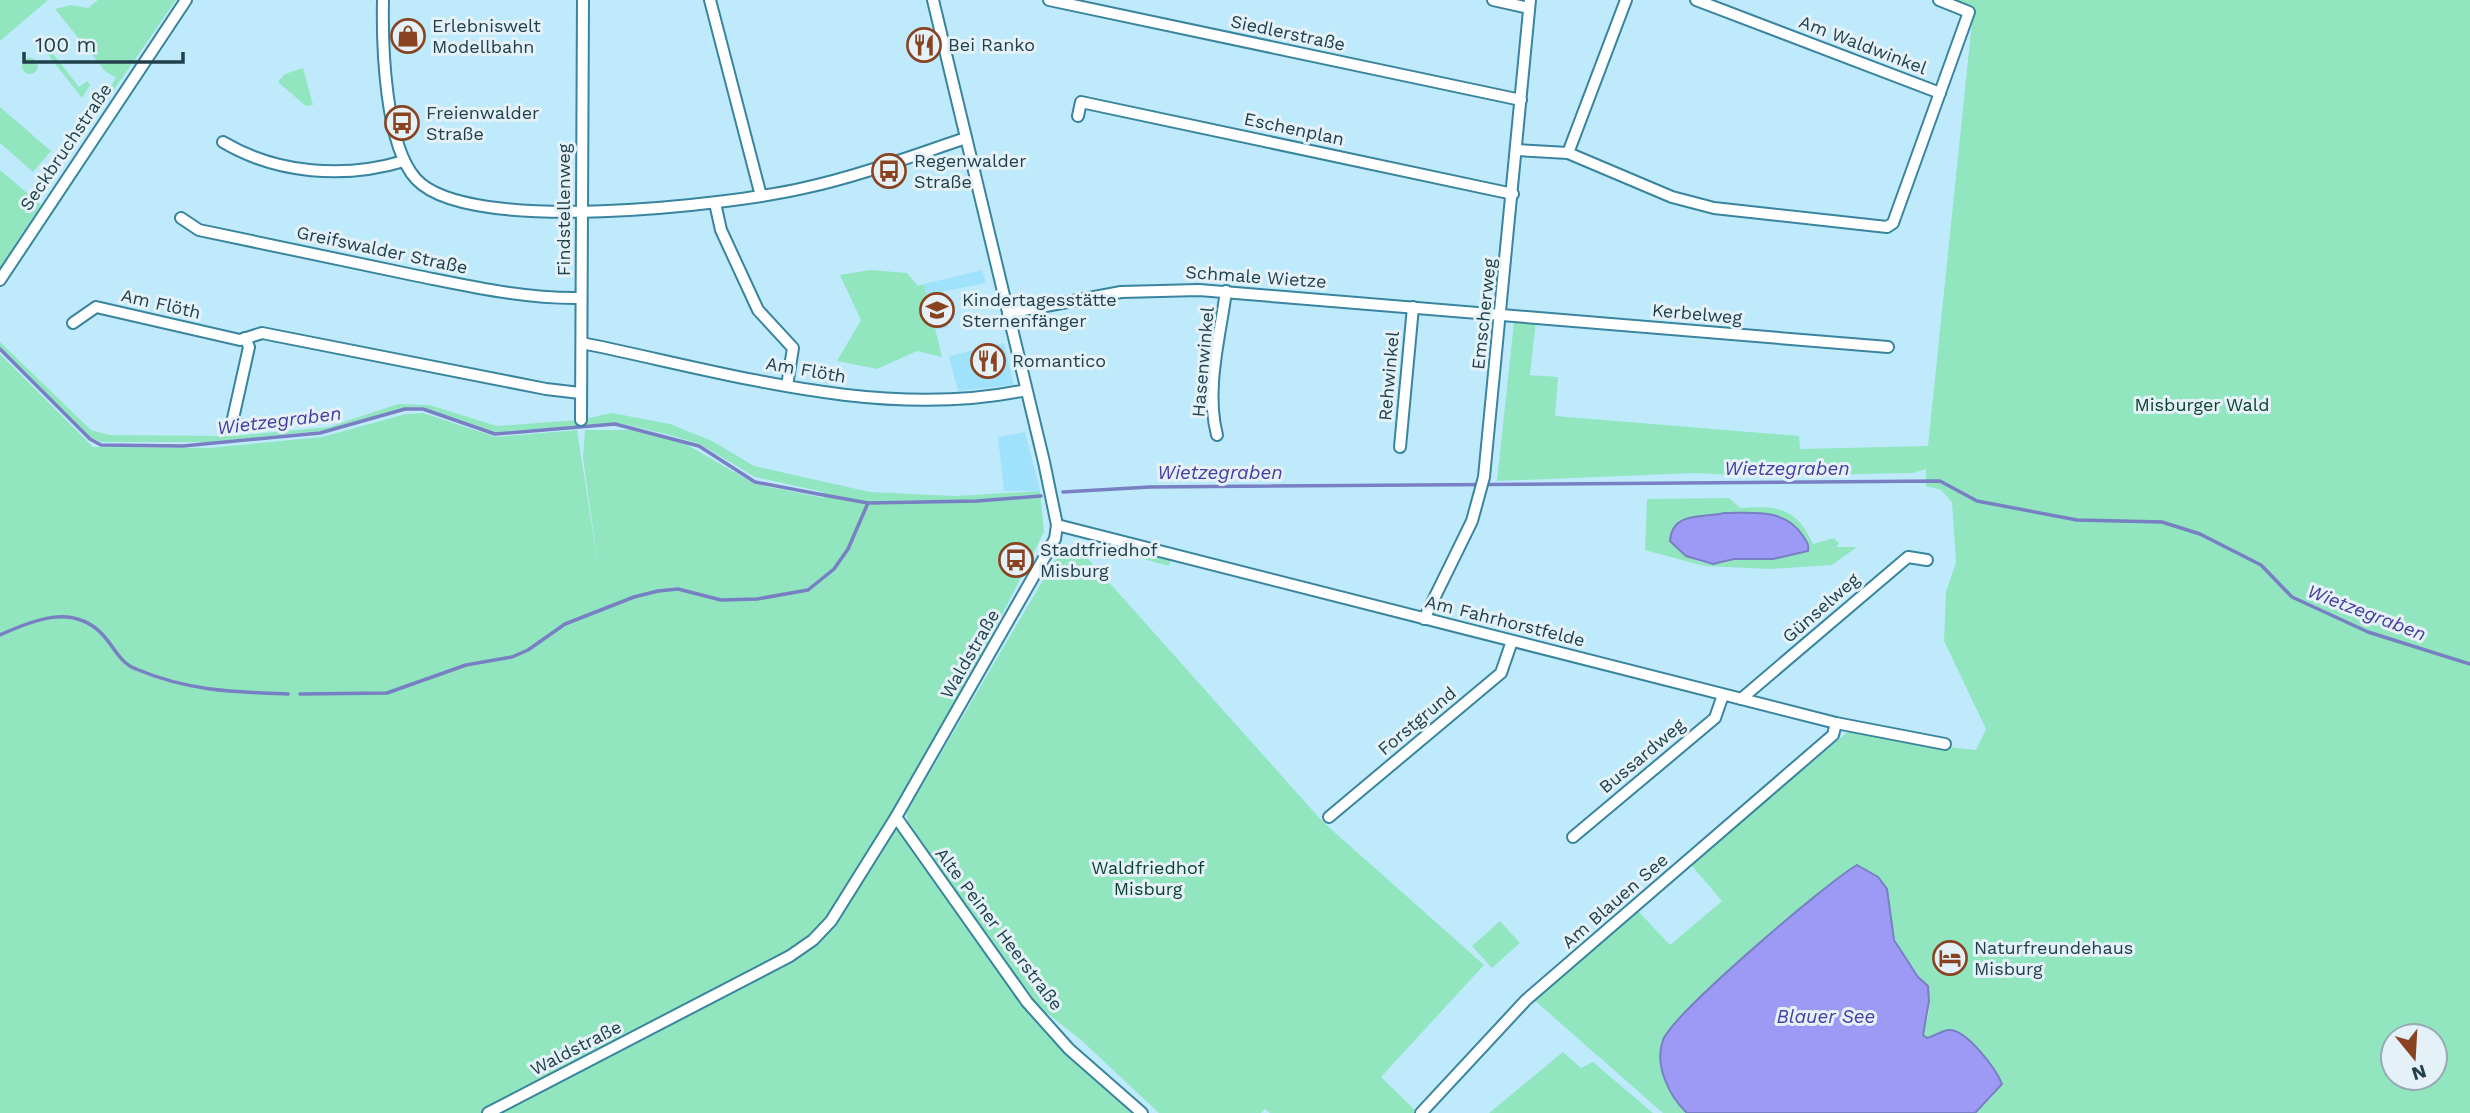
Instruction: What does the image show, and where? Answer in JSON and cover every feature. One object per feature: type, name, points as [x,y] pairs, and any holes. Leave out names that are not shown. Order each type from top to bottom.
[{"type":"street","name":"Seckbruchstraße","points":[[0,280],[186,0]]},
{"type":"street","points":[[383,0],[385,71],[404,161],[424,187],[454,202],[581,212],[715,203],[844,178],[965,138]]},
{"type":"street","name":"Findstellenweg","points":[[581,420],[583,0]]},
{"type":"street","points":[[710,0],[761,196]]},
{"type":"street","points":[[933,0],[1057,524]]},
{"type":"street","name":"Siedlerstraße","points":[[1049,0],[1521,100]]},
{"type":"street","points":[[1493,0],[1529,4]]},
{"type":"street","points":[[1568,153],[1626,0]]},
{"type":"street","name":"Am Waldwinkel","points":[[1696,0],[1940,93]]},
{"type":"street","points":[[1517,150],[1568,153],[1672,197],[1714,208],[1887,227],[1895,219],[1969,12],[1939,0]]},
{"type":"street","name":"Emscherweg","points":[[1424,619],[1458,553],[1483,481],[1502,313],[1529,4]]},
{"type":"street","name":"Eschenplan","points":[[1078,116],[1081,102],[1513,194]]},
{"type":"street","points":[[223,142],[253,159],[296,169],[364,169],[404,161]]},
{"type":"street","points":[[715,203],[721,230],[758,310],[793,348],[787,386]]},
{"type":"street","name":"Greifswalder Straße","points":[[181,218],[199,230],[357,264],[510,294],[544,299],[581,298]]},
{"type":"street","name":"Schmale Wietze","points":[[1008,313],[1121,292],[1172,289],[1502,313]]},
{"type":"street","name":"Hasenwinkel","points":[[1217,435],[1213,420],[1214,391],[1226,291]]},
{"type":"street","name":"Am Flöth","points":[[73,323],[96,307],[240,340],[261,333],[546,390],[580,393]]},
{"type":"street","name":"Rehwinkel","points":[[1400,447],[1413,307]]},
{"type":"street","name":"Kerbelweg","points":[[1502,313],[1696,333],[1888,347]]},
{"type":"street","points":[[238,424],[232,423],[249,347],[245,338]]},
{"type":"street","name":"Am Flöth","points":[[582,343],[834,394],[964,398],[1026,390]]},
{"type":"street","name":"Am Fahrhorstfelde","points":[[1057,524],[1836,723],[1945,744]]},
{"type":"street","name":"Waldstraße","points":[[488,1113],[790,956],[813,940],[831,921],[895,817],[1051,549],[1057,524]]},
{"type":"street","name":"Günselweg","points":[[1741,699],[1908,556],[1927,560]]},
{"type":"street","name":"Forstgrund","points":[[1329,817],[1501,673],[1512,641]]},
{"type":"street","name":"Bussardweg","points":[[1573,837],[1715,718],[1723,695]]},
{"type":"street","name":"Am Blauen See","points":[[1422,1113],[1526,1000],[1833,735],[1836,723]]},
{"type":"street","name":"Alte Peiner Heerstraße","points":[[895,817],[1027,1002],[1069,1049],[1142,1113]]},
{"type":"shaded area","name":"Kindertagesstätte Sternenfänger","points":[[982,270],[986,283],[940,292],[948,327],[935,330],[924,284]]},
{"type":"shaded area","points":[[1004,343],[1014,385],[958,391],[949,356]]},
{"type":"shaded area","points":[[1025,432],[1040,491],[1004,491],[998,437]]},
{"type":"green space","points":[[0,0],[48,0],[0,41]]},
{"type":"green space","points":[[98,0],[176,0],[98,113],[91,102],[99,105],[116,78],[105,71],[55,9],[70,5],[88,8]]},
{"type":"green space","name":"Misburger Wald","points":[[1944,0],[2470,0],[2470,1113],[1975,1113],[1994,1095],[1947,1030],[1927,1038],[1923,1035],[1929,1007],[1927,991],[1895,940],[1892,915],[1857,865],[1736,965],[1665,1082],[1687,1113],[1663,1113],[1533,999],[1638,911],[1670,945],[1722,901],[1691,865],[1850,730],[1921,744],[1976,750],[1986,729],[1944,641],[1946,592],[1956,562],[1952,502],[1941,490],[1926,486],[1926,469],[1913,473],[1746,476],[1696,473],[1497,481],[1514,322],[1518,318],[1536,320],[1530,375],[1558,377],[1555,416],[1799,436],[1800,449],[1928,446],[1973,12]]},
{"type":"green space","points":[[51,38],[53,41],[47,46],[79,87],[87,81],[90,85],[82,98],[41,46]]},
{"type":"green space","points":[[30,58],[36,60],[36,72],[30,74],[24,72],[22,66],[24,60]]},
{"type":"green space","points":[[303,68],[313,105],[306,106],[278,82],[285,74]]},
{"type":"green space","points":[[0,107],[51,151],[33,172],[0,143]]},
{"type":"green space","points":[[0,170],[41,205],[0,268]]},
{"type":"green space","points":[[870,270],[907,273],[918,286],[924,284],[942,357],[917,351],[877,369],[837,361],[861,320],[840,275]]},
{"type":"green space","points":[[0,342],[91,430],[110,435],[232,436],[329,427],[398,404],[429,405],[497,426],[578,420],[578,426],[495,432],[423,407],[405,408],[320,431],[209,442],[101,442],[90,437],[0,347]]},
{"type":"green space","points":[[0,354],[93,447],[209,448],[322,437],[406,414],[423,413],[496,437],[577,430],[599,572],[583,458],[585,430],[637,430],[684,443],[755,484],[824,498],[823,492],[755,477],[700,444],[619,423],[584,425],[585,419],[612,413],[670,424],[712,441],[754,466],[870,492],[955,496],[1040,491],[1044,532],[978,662],[892,818],[981,949],[1065,1050],[1136,1113],[0,1113]]},
{"type":"green space","points":[[1729,498],[1740,508],[1774,508],[1792,515],[1813,544],[1834,538],[1839,543],[1837,547],[1857,547],[1832,565],[1769,569],[1704,566],[1645,550],[1647,499]],"holes":[[[1725,513],[1799,530],[1809,545],[1793,554],[1716,564],[1708,564],[1687,556],[1677,546],[1671,533],[1681,519]]]},
{"type":"green space","name":"Waldfriedhof Misburg","points":[[1081,551],[1323,822],[1484,965],[1381,1077],[1418,1113],[1270,1113],[1265,1109],[1261,1113],[1159,1113],[1081,1040],[1029,999],[909,828],[906,813],[1056,558]]},
{"type":"green space","points":[[1134,551],[1171,560],[1169,566],[1132,556]]},
{"type":"green space","points":[[1500,921],[1520,943],[1492,968],[1472,946]]},
{"type":"green space","points":[[1563,1052],[1581,1068],[1593,1062],[1653,1113],[1489,1113]]},
{"type":"water","points":[[1725,513],[1778,516],[1796,527],[1807,543],[1808,551],[1773,559],[1734,559],[1713,564],[1686,556],[1670,541],[1672,531],[1682,520]]},
{"type":"water","name":"Blauer See","points":[[1857,865],[1878,877],[1887,889],[1894,940],[1918,977],[1928,986],[1929,1001],[1923,1035],[1927,1038],[1948,1030],[1963,1035],[1987,1060],[2002,1084],[1975,1113],[1687,1113],[1669,1089],[1660,1060],[1663,1040],[1673,1025],[1752,949]]},
{"type":"waterway","name":"Wietzegraben","points":[[0,349],[90,439],[101,445],[183,446],[320,433],[405,409],[423,409],[495,434],[615,424],[699,446],[755,482],[868,503],[977,501],[1041,496]]},
{"type":"waterway","name":"Wietzegraben","points":[[1063,492],[1150,487],[1940,481],[1977,501],[2077,520],[2162,522],[2200,534],[2261,565],[2292,597],[2368,632],[2470,664]]},
{"type":"waterway","points":[[300,694],[387,693],[466,665],[512,657],[528,650],[565,624],[634,597],[658,591],[678,589],[721,600],[757,599],[808,590],[834,569],[848,549],[868,503]]},
{"type":"waterway","points":[[0,635],[53,617],[79,619],[103,635],[126,663],[155,676],[211,689],[288,694]]},
{"type":"place","name":"Erlebniswelt Modellbahn","points":[[408,36]]},
{"type":"place","name":"Bei Ranko","points":[[924,45]]},
{"type":"place","name":"Freienwalder Straße","points":[[402,123]]},
{"type":"place","name":"Regenwalder Straße","points":[[889,171]]},
{"type":"place","name":"Kindertagesstätte Sternenfänger","points":[[937,310]]},
{"type":"place","name":"Romantico","points":[[988,361]]},
{"type":"place","name":"Stadtfriedhof Misburg","points":[[1016,560]]},
{"type":"place","name":"Naturfreundehaus Misburg","points":[[1950,958]]}]
